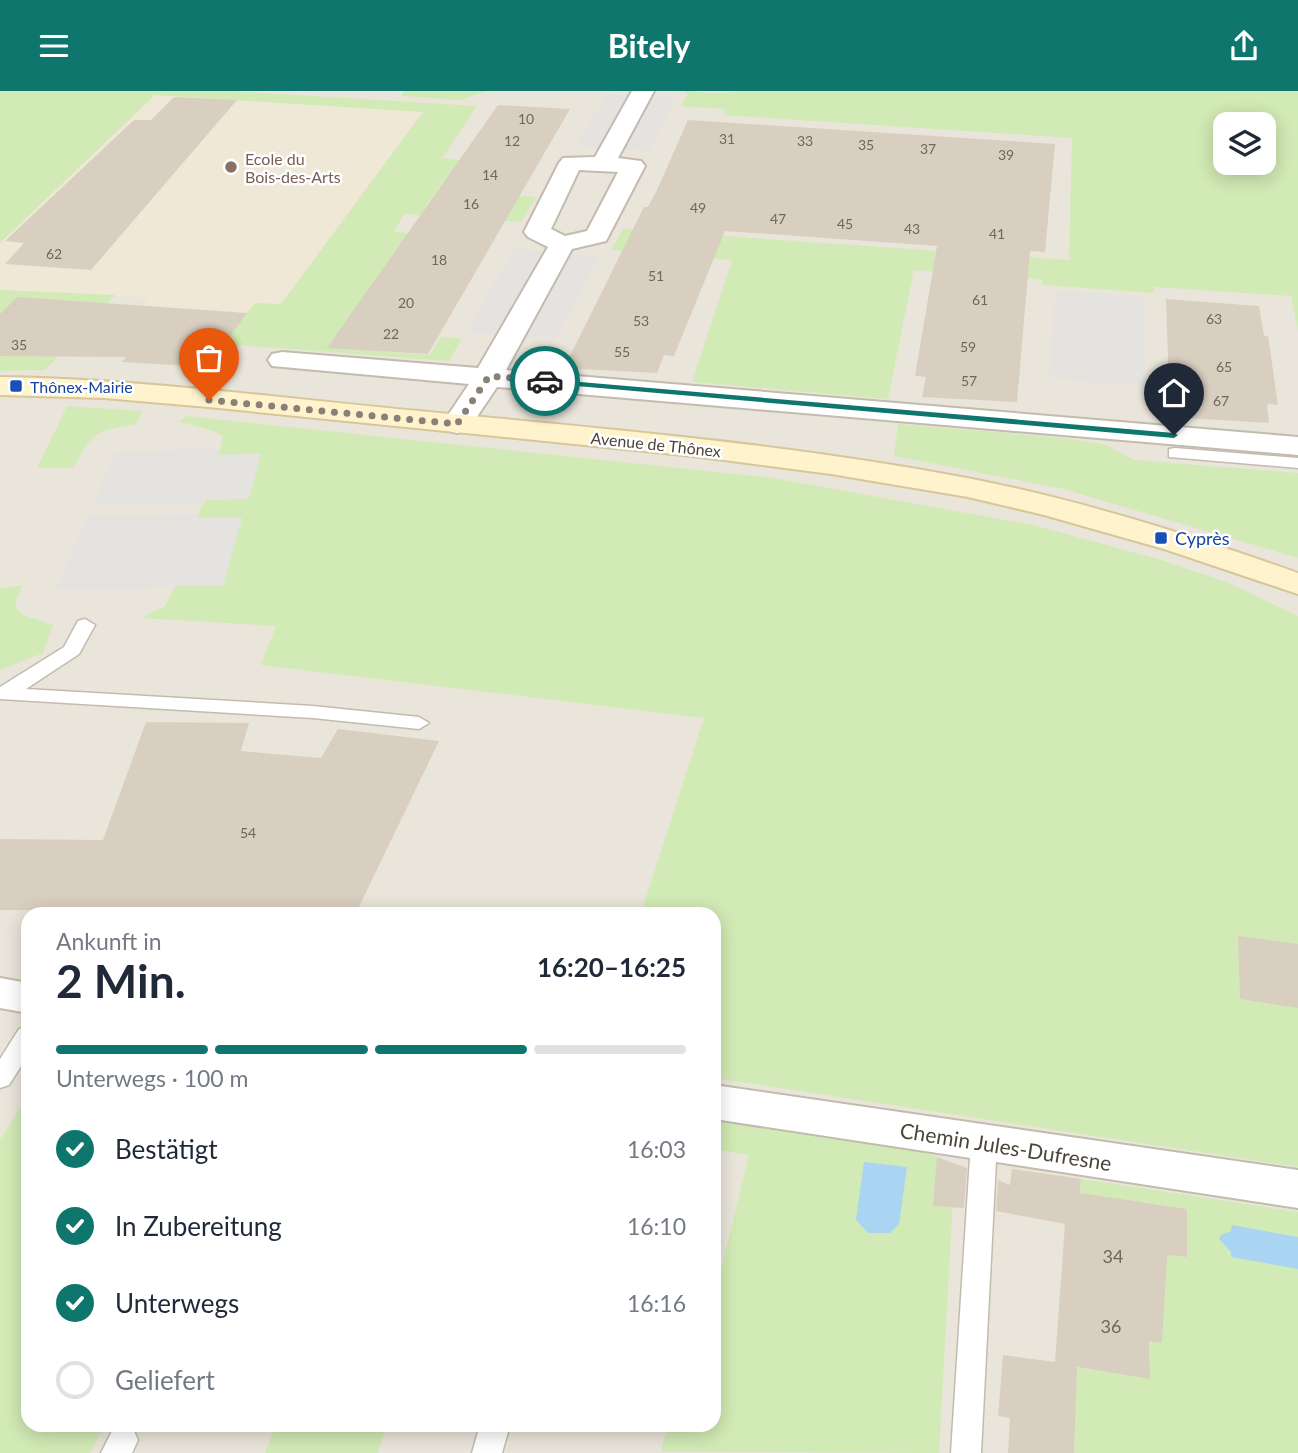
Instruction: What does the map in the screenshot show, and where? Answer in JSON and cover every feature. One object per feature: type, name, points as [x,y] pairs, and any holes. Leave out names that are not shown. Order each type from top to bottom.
[{"type":"main road","name":"Avenue de Thônex","points":[[0,386],[125,392],[777,458],[968,488],[1051,506],[1146,533],[1298,584]]},
{"type":"street","points":[[603,164],[643,91]]},
{"type":"street","points":[[571,163],[633,166],[597,236],[562,244],[537,232],[571,163]]},
{"type":"street","points":[[457,424],[489,376],[562,244]]},
{"type":"street","points":[[282,360],[1298,446]]},
{"type":"street","points":[[0,993],[21,997]]},
{"type":"street","name":"Chemin Jules-Dufresne","points":[[721,1103],[1298,1189]]},
{"type":"lane","points":[[1175,453],[1298,463]]},
{"type":"lane","points":[[3,693],[72,650],[85,625]]},
{"type":"lane","points":[[3,693],[313,712],[419,723]]},
{"type":"lane","points":[[0,1079],[21,1046]]},
{"type":"lane","points":[[966,1453],[985,1142]]},
{"type":"lane","points":[[487,1453],[493,1432]]},
{"type":"shaded area","points":[[0,91],[1113,91],[1298,254],[1298,1453],[0,1453]]},
{"type":"shaded area","points":[[607,94],[676,98],[650,151],[576,146]]},
{"type":"shaded area","name":"Ecole du Bois-des-Arts","points":[[155,95],[424,111],[281,304],[255,303],[219,348],[113,342],[149,298],[0,290],[0,243]]},
{"type":"shaded area","points":[[514,249],[599,256],[557,338],[466,332]]},
{"type":"shaded area","points":[[1055,290],[1143,297],[1145,387],[1049,378]]},
{"type":"shaded area","points":[[220,449],[219,455],[261,454],[249,499],[204,500],[202,504],[93,504],[115,451]]},
{"type":"shaded area","points":[[198,514],[198,518],[242,518],[223,585],[176,585],[136,590],[56,589],[88,515]]},
{"type":"green space","points":[[0,91],[231,91],[477,106],[442,158],[459,160],[424,209],[505,215],[517,196],[536,197],[521,222],[404,214],[394,232],[455,237],[338,348],[430,355],[441,337],[462,338],[449,361],[223,344],[255,303],[281,304],[423,112],[155,95],[0,243]]},
{"type":"green space","points":[[405,91],[488,91],[459,100],[401,96]]},
{"type":"green space","points":[[683,91],[1298,91],[1298,331],[1291,296],[1154,287],[1154,293],[1042,285],[1042,279],[914,270],[888,399],[692,382],[732,260],[611,250],[623,229],[1069,260],[1072,138],[724,115],[725,109],[681,106],[688,94]]},
{"type":"green space","points":[[0,290],[115,295],[45,370],[0,371]]},
{"type":"green space","points":[[67,406],[142,411],[136,424],[104,431],[91,440],[74,468],[37,468]]},
{"type":"green space","points":[[186,416],[773,478],[1033,525],[1158,559],[1229,583],[1298,616],[1298,1167],[721,1079],[721,907],[643,907],[704,718],[261,665],[276,626],[141,618],[165,606],[176,585],[223,585],[242,518],[197,518],[215,490],[261,454],[219,455],[223,437],[214,431],[180,422]]},
{"type":"green space","points":[[898,424],[1065,438],[1106,445],[1134,460],[1298,473],[1298,558],[1063,489],[894,456]]},
{"type":"green space","points":[[22,585],[15,604],[21,614],[53,625],[43,653],[0,670],[0,589]]},
{"type":"green space","points":[[21,1106],[21,1432],[101,1432],[90,1453],[0,1453],[0,1140]]},
{"type":"green space","points":[[721,1118],[928,1153],[955,1164],[939,1453],[661,1452],[665,1432],[721,1432],[721,1270],[749,1155],[721,1150]]},
{"type":"green space","points":[[1081,1179],[1298,1212],[1298,1453],[1074,1453],[1075,1435],[1055,1364],[1150,1379],[1149,1341],[1162,1343],[1163,1255],[1187,1257],[1187,1209],[1143,1202],[1080,1209]]},
{"type":"green space","points":[[273,1432],[385,1432],[378,1453],[265,1453]]},
{"type":"water","points":[[864,1162],[907,1167],[899,1224],[890,1233],[868,1233],[856,1220]]},
{"type":"water","points":[[1232,1225],[1298,1237],[1298,1269],[1231,1257],[1231,1252],[1219,1239],[1221,1235],[1231,1231]]},
{"type":"building","points":[[174,97],[237,100],[91,270],[5,264],[24,243],[5,241],[134,120],[151,120]]},
{"type":"building","points":[[498,105],[570,109],[428,354],[327,348]]},
{"type":"building","points":[[688,120],[1055,144],[1045,252],[1030,251],[1017,402],[922,397],[926,377],[915,376],[937,246],[725,231],[674,356],[664,355],[657,373],[564,368],[644,207],[648,207],[657,190]]},
{"type":"building","points":[[17,297],[247,313],[208,367],[122,362],[126,357],[0,356],[0,314]]},
{"type":"building","points":[[1166,299],[1259,306],[1264,336],[1268,336],[1278,405],[1267,404],[1269,423],[1170,417]]},
{"type":"building","points":[[146,722],[249,723],[241,751],[321,758],[338,729],[439,741],[359,907],[21,907],[21,910],[0,910],[0,839],[103,840]]},
{"type":"building","points":[[1238,936],[1298,944],[1298,1008],[1240,999]]},
{"type":"building","points":[[937,1157],[967,1168],[964,1208],[933,1206]]},
{"type":"building","points":[[1012,1169],[1081,1179],[1080,1193],[1187,1209],[1187,1257],[1167,1255],[1162,1343],[1149,1341],[1150,1379],[1077,1367],[1074,1453],[1008,1453],[1010,1418],[998,1416],[1003,1355],[1055,1362],[1065,1224],[996,1211],[998,1180],[1010,1185]]},
{"type":"way so far","points":[[209,400],[457,424],[489,376],[545,381]]},
{"type":"place","name":"Ecole du Bois-des-Arts","points":[[231,167]]},
{"type":"place","name":"Thônex-Mairie","points":[[16,386]]},
{"type":"place","name":"Cyprès","points":[[1161,538]]},
{"type":"route","points":[[545,381],[1174,435]]}]
